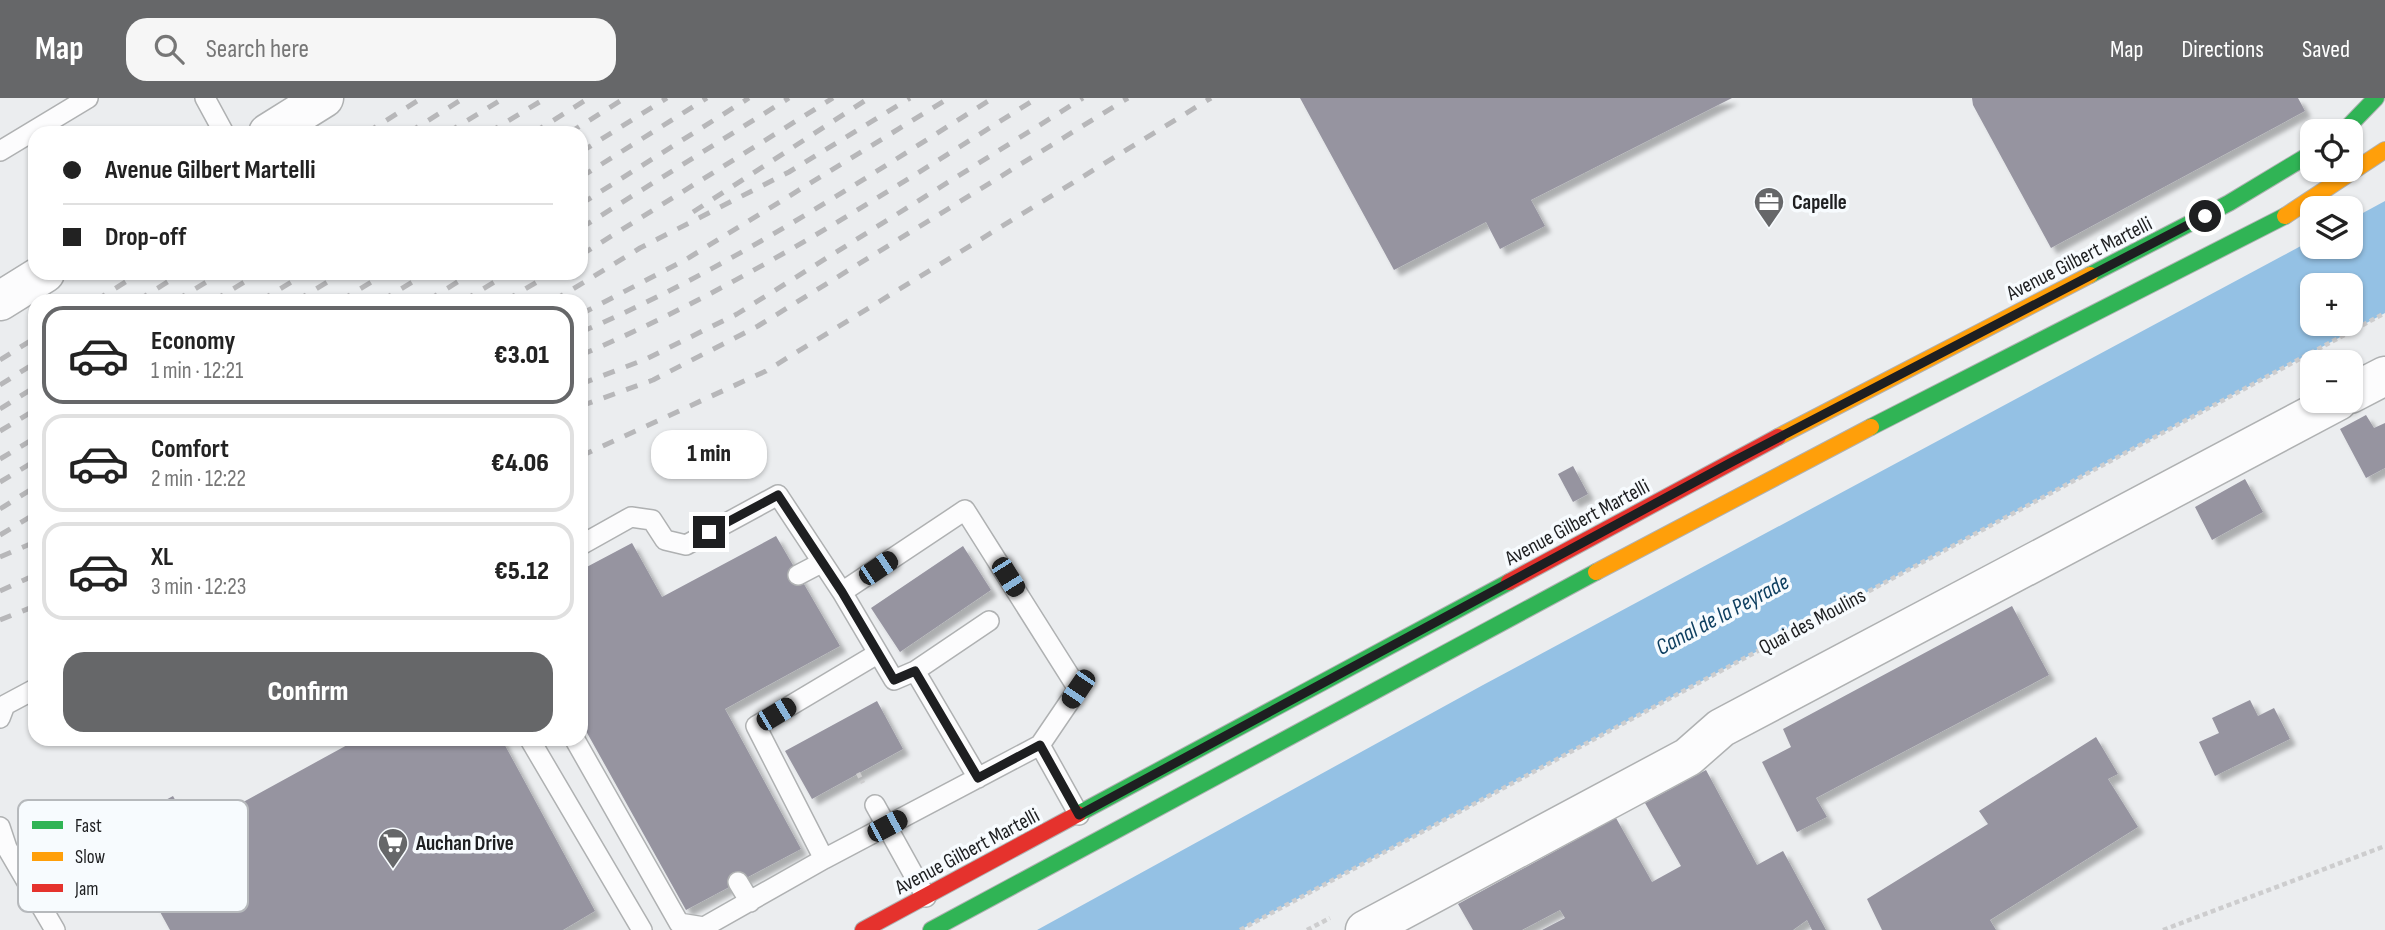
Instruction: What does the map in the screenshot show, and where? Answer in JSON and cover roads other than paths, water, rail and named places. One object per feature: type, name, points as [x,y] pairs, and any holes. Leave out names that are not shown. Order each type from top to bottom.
[{"type":"main road","points":[[2358,119],[2376,98]]},
{"type":"main road","points":[[931,930],[1742,493],[2251,235],[2316,198],[2385,150]]},
{"type":"main road","name":"Avenue Gilbert Martelli","points":[[863,930],[1730,463],[2228,203],[2300,160]]},
{"type":"street","points":[[279,126],[324,98]]},
{"type":"street","points":[[0,301],[34,280]]},
{"type":"street","points":[[2363,387],[2385,376]]},
{"type":"street","points":[[1365,930],[1688,757],[1721,728],[2315,413]]},
{"type":"lane","points":[[42,126],[88,98]]},
{"type":"lane","points":[[205,98],[220,126]]},
{"type":"lane","points":[[0,151],[28,134]]},
{"type":"lane","points":[[588,541],[631,517],[652,520],[665,540],[686,545],[778,495],[842,592],[894,680],[915,671],[989,621]]},
{"type":"lane","points":[[579,746],[679,923],[704,927],[824,859],[1040,745],[1078,689],[965,510],[842,592]]},
{"type":"lane","points":[[798,575],[821,563]]},
{"type":"lane","points":[[824,859],[756,726],[877,654]]},
{"type":"lane","points":[[915,671],[978,778]]},
{"type":"lane","points":[[0,718],[5,705],[28,693]]},
{"type":"lane","points":[[1040,745],[1079,815]]},
{"type":"lane","points":[[534,746],[642,930]]},
{"type":"lane","points":[[876,805],[926,897]]},
{"type":"lane","points":[[0,827],[7,848],[18,867]]},
{"type":"lane","points":[[738,882],[750,902]]},
{"type":"lane","points":[[44,912],[55,930]]},
{"type":"water","name":"Canal de la Peyrade","points":[[2385,201],[2385,313],[2363,325],[2363,273],[2300,273],[2300,336],[2342,336],[2316,350],[2300,350],[2300,359],[1240,930],[1037,930],[1483,685],[2300,246],[2300,259],[2363,259],[2363,213]]},
{"type":"railway","points":[[377,126],[422,98]]},
{"type":"railway","points":[[419,126],[464,98]]},
{"type":"railway","points":[[458,126],[504,98]]},
{"type":"railway","points":[[500,126],[546,98]]},
{"type":"railway","points":[[544,126],[589,98]]},
{"type":"railway","points":[[580,126],[625,98]]},
{"type":"railway","points":[[588,148],[667,98]]},
{"type":"railway","points":[[588,173],[707,98]]},
{"type":"railway","points":[[588,200],[749,98]]},
{"type":"railway","points":[[588,224],[789,98]]},
{"type":"railway","points":[[588,251],[833,98]]},
{"type":"railway","points":[[693,212],[869,98]]},
{"type":"railway","points":[[588,280],[640,248],[789,172],[910,98]]},
{"type":"railway","points":[[588,310],[685,260],[949,98]]},
{"type":"railway","points":[[588,329],[635,308],[740,253],[842,193],[993,98]]},
{"type":"railway","points":[[588,352],[699,299],[814,236],[1037,98]]},
{"type":"railway","points":[[588,381],[646,359],[737,314],[1083,98]]},
{"type":"railway","points":[[588,403],[653,380],[758,326],[1128,98]]},
{"type":"railway","points":[[588,453],[766,371],[1211,98]]},
{"type":"railway","points":[[106,294],[129,280]]},
{"type":"railway","points":[[148,294],[171,280]]},
{"type":"railway","points":[[186,294],[210,280]]},
{"type":"railway","points":[[224,294],[248,280]]},
{"type":"railway","points":[[272,294],[294,280]]},
{"type":"railway","points":[[308,294],[330,280]]},
{"type":"railway","points":[[352,294],[374,280]]},
{"type":"railway","points":[[392,294],[416,280]]},
{"type":"railway","points":[[438,294],[461,280]]},
{"type":"railway","points":[[474,294],[498,280]]},
{"type":"railway","points":[[517,294],[540,280]]},
{"type":"railway","points":[[564,294],[587,280]]},
{"type":"railway","points":[[0,360],[28,342]]},
{"type":"railway","points":[[0,385],[28,367]]},
{"type":"railway","points":[[0,409],[28,391]]},
{"type":"railway","points":[[0,431],[28,414]]},
{"type":"railway","points":[[0,459],[28,442]]},
{"type":"railway","points":[[0,482],[28,465]]},
{"type":"railway","points":[[0,509],[28,491]]},
{"type":"railway","points":[[0,535],[28,518]]},
{"type":"railway","points":[[0,557],[28,545]]},
{"type":"railway","points":[[0,591],[28,578]]},
{"type":"railway","points":[[0,620],[28,609]]},
{"type":"place","name":"Capelle","points":[[1769,229]]},
{"type":"place","name":"Auchan Drive","points":[[393,870]]}]
